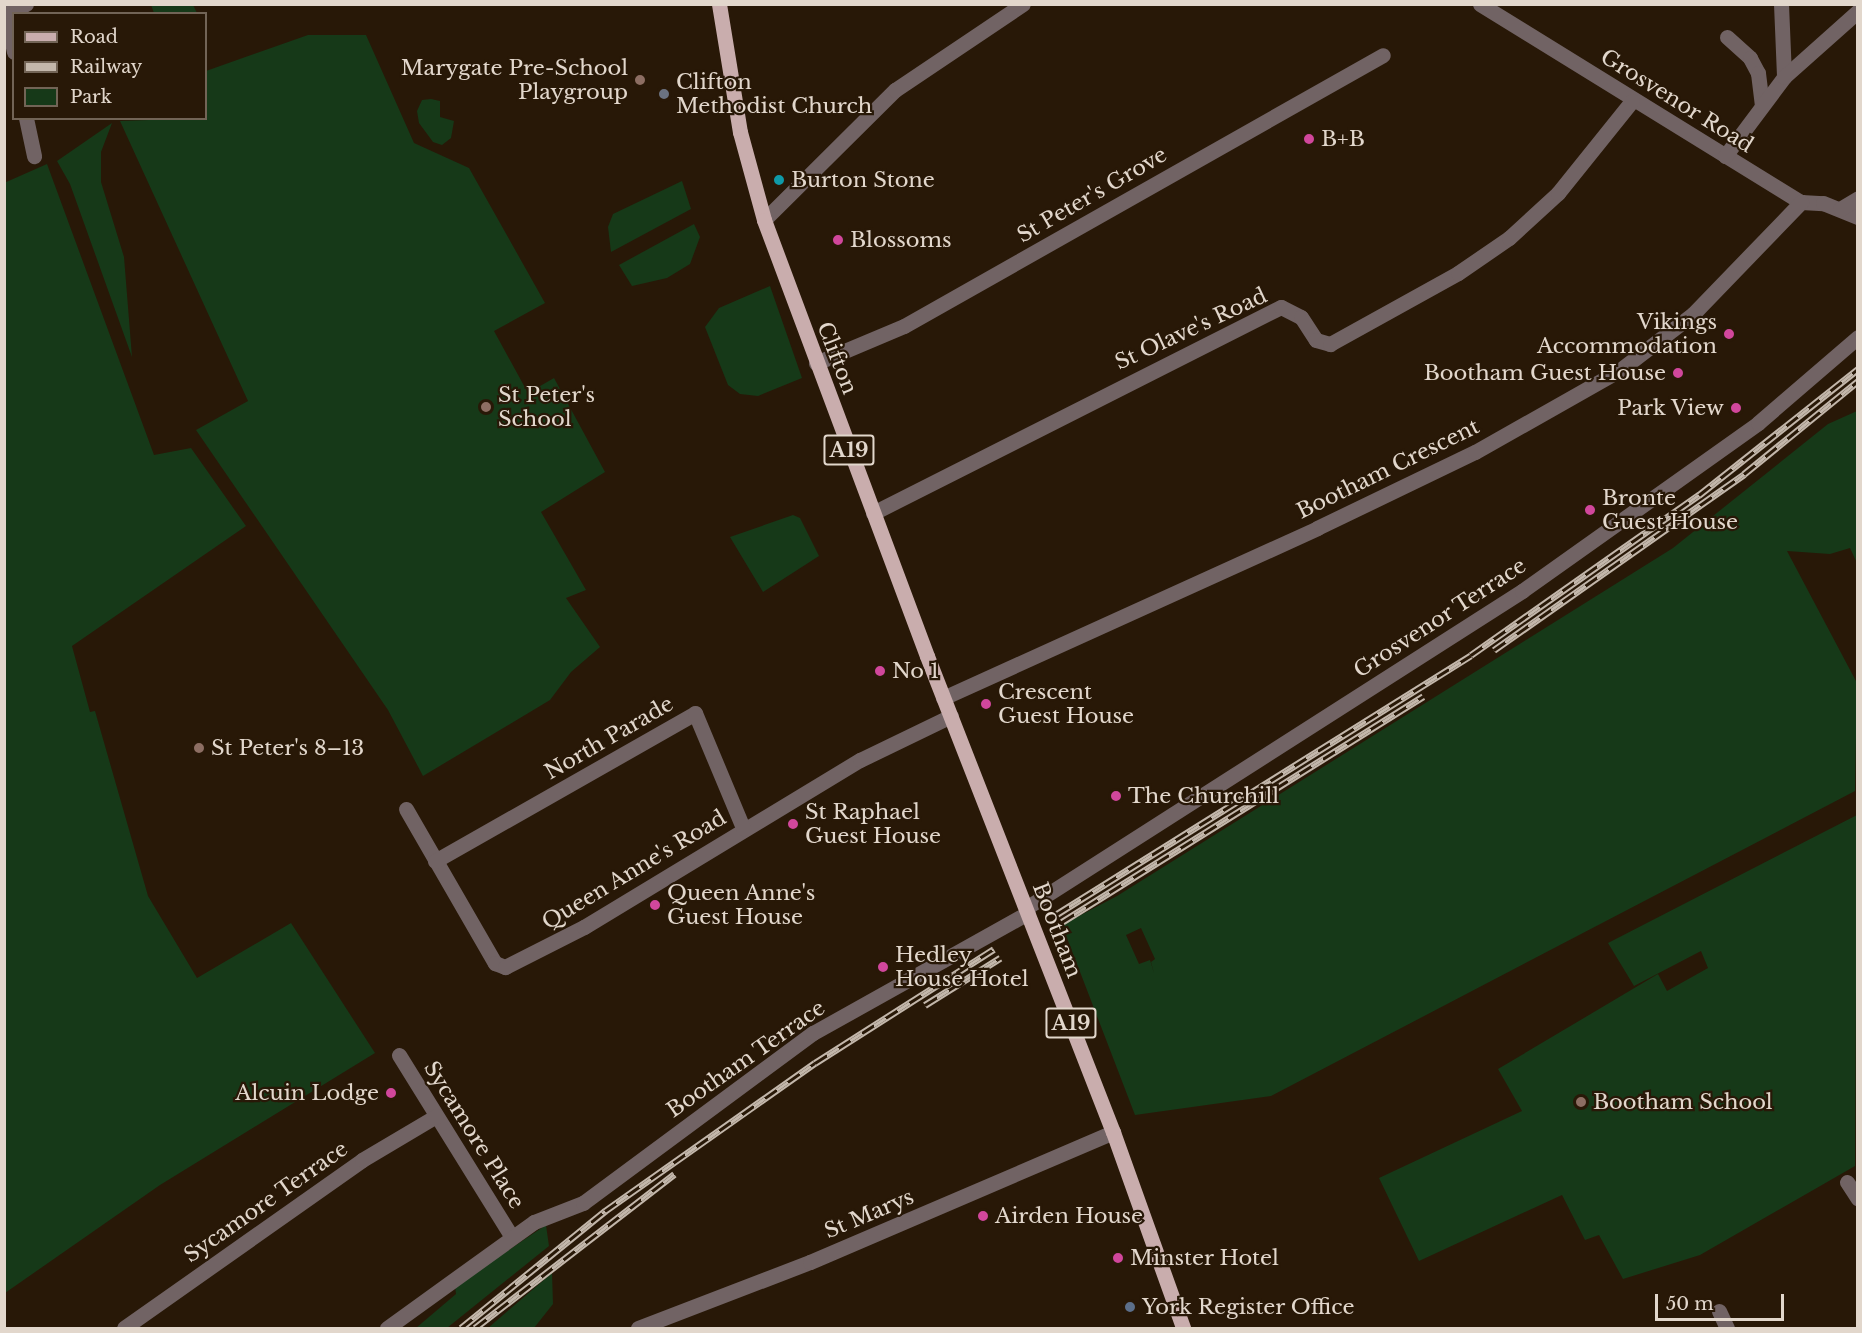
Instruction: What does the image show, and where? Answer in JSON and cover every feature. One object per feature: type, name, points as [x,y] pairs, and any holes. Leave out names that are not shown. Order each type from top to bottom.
[{"type":"main road","name":"Clifton","points":[[719,4],[740,132],[764,220],[951,716]]},
{"type":"main road","name":"Bootham","points":[[951,716],[1113,1132],[1183,1329]]},
{"type":"street","points":[[12,42],[5,9],[26,4]]},
{"type":"street","points":[[764,220],[895,90],[1023,4]]},
{"type":"street","name":"Grosvenor Road","points":[[1480,4],[1632,101],[1801,202],[1840,209],[1857,217]]},
{"type":"street","points":[[1781,4],[1784,78]]},
{"type":"street","points":[[1725,156],[1784,78],[1857,11]]},
{"type":"street","points":[[1727,37],[1750,58],[1758,73],[1762,105]]},
{"type":"street","name":"St Peter's Grove","points":[[816,363],[904,326],[1383,55]]},
{"type":"street","name":"St Olave's Road","points":[[873,513],[1213,339],[1281,308],[1301,317],[1316,340],[1330,344],[1458,273],[1509,238],[1558,193],[1632,101]]},
{"type":"street","points":[[27,120],[34,156]]},
{"type":"street","points":[[1840,209],[1857,198]]},
{"type":"street","name":"Bootham Crescent","points":[[943,698],[1412,483],[1475,452],[1620,370],[1693,314],[1801,202]]},
{"type":"street","name":"Grosvenor Terrace","points":[[1027,911],[1522,591],[1758,423],[1857,337]]},
{"type":"street","name":"North Parade","points":[[435,861],[695,713],[743,828]]},
{"type":"street","name":"Queen Anne's Road","points":[[406,809],[495,963],[505,967],[584,927],[743,828],[860,760],[951,716]]},
{"type":"street","name":"Bootham Terrace","points":[[387,1329],[512,1237],[557,1212],[583,1203],[813,1033],[1027,911]]},
{"type":"street","name":"Sycamore Place","points":[[399,1055],[512,1237]]},
{"type":"street","name":"Sycamore Terrace","points":[[124,1329],[362,1160],[436,1116]]},
{"type":"street","name":"St Marys","points":[[638,1329],[810,1262],[1113,1132]]},
{"type":"street","points":[[1847,1182],[1857,1199]]},
{"type":"street","points":[[1719,1311],[1727,1329]]},
{"type":"green space","points":[[151,5],[193,5],[196,12],[154,12]]},
{"type":"green space","points":[[308,35],[366,35],[414,143],[469,168],[545,303],[494,331],[528,393],[554,378],[605,472],[541,512],[586,590],[566,598],[600,647],[571,672],[550,700],[423,776],[388,710],[196,430],[248,401],[120,121],[207,120],[207,71]]},
{"type":"green space","points":[[422,100],[440,101],[440,117],[454,121],[451,138],[442,145],[433,142],[419,123],[417,111]]},
{"type":"green space","points":[[112,123],[101,152],[101,182],[124,257],[132,357],[70,184],[57,161]]},
{"type":"green space","name":"St Peter's 8–13","points":[[47,164],[154,455],[191,448],[246,526],[72,646],[90,712],[95,711],[148,896],[197,978],[291,923],[375,1053],[160,1185],[5,1293],[4,183]]},
{"type":"green space","points":[[682,181],[691,209],[611,252],[608,227],[613,214]]},
{"type":"green space","points":[[694,224],[700,237],[690,264],[667,278],[632,286],[619,265]]},
{"type":"green space","points":[[770,286],[802,378],[758,396],[740,394],[728,385],[705,327],[719,308]]},
{"type":"green space","points":[[1857,411],[1857,563],[1850,548],[1830,554],[1787,551],[1857,683],[1855,791],[1271,1096],[1135,1115],[1062,925],[1117,896],[1673,548],[1828,424]],"holes":[[[1141,928],[1155,959],[1151,962],[1154,973],[1150,960],[1139,964],[1126,935]]]},
{"type":"green space","points":[[793,515],[800,518],[819,556],[763,592],[730,537]]},
{"type":"green space","points":[[1857,815],[1855,1166],[1700,1255],[1623,1279],[1599,1235],[1585,1240],[1562,1195],[1419,1261],[1379,1178],[1522,1111],[1498,1069],[1658,974],[1667,991],[1708,968],[1701,951],[1634,986],[1608,943]]},
{"type":"green space","points":[[546,1225],[549,1246],[447,1328],[416,1328],[456,1294],[455,1286]]},
{"type":"green space","points":[[552,1273],[553,1304],[534,1328],[488,1328]]},
{"type":"railway","points":[[1057,914],[1471,655],[1699,495],[1858,369]]},
{"type":"railway","points":[[1494,650],[1744,474],[1858,381]]},
{"type":"railway","points":[[1062,922],[1423,696]]},
{"type":"railway","points":[[461,1328],[605,1211],[815,1063],[994,949]]},
{"type":"railway","points":[[925,1005],[1000,958]]},
{"type":"railway","points":[[475,1328],[674,1174]]},
{"type":"place","name":"Marygate Pre-School Playgroup","points":[[640,80]]},
{"type":"place","name":"Clifton Methodist Church","points":[[664,94]]},
{"type":"place","name":"B+B","points":[[1309,139]]},
{"type":"place","name":"Burton Stone","points":[[779,180]]},
{"type":"place","name":"Blossoms","points":[[838,240]]},
{"type":"place","name":"Vikings Accommodation","points":[[1729,334]]},
{"type":"place","name":"Bootham Guest House","points":[[1678,373]]},
{"type":"place","name":"St Peter's School","points":[[486,407]]},
{"type":"place","name":"Park View","points":[[1736,408]]},
{"type":"place","name":"Bronte Guest House","points":[[1590,510]]},
{"type":"place","name":"No 1","points":[[880,671]]},
{"type":"place","name":"Crescent Guest House","points":[[986,704]]},
{"type":"place","name":"St Peter's 8–13","points":[[199,748]]},
{"type":"place","name":"The Churchill","points":[[1116,796]]},
{"type":"place","name":"St Raphael Guest House","points":[[793,824]]},
{"type":"place","name":"Queen Anne's Guest House","points":[[655,905]]},
{"type":"place","name":"Hedley House Hotel","points":[[883,967]]},
{"type":"place","name":"Alcuin Lodge","points":[[391,1093]]},
{"type":"place","name":"Bootham School","points":[[1581,1102]]},
{"type":"place","name":"Airden House","points":[[983,1216]]},
{"type":"place","name":"Minster Hotel","points":[[1118,1258]]},
{"type":"place","name":"York Register Office","points":[[1130,1307]]}]
